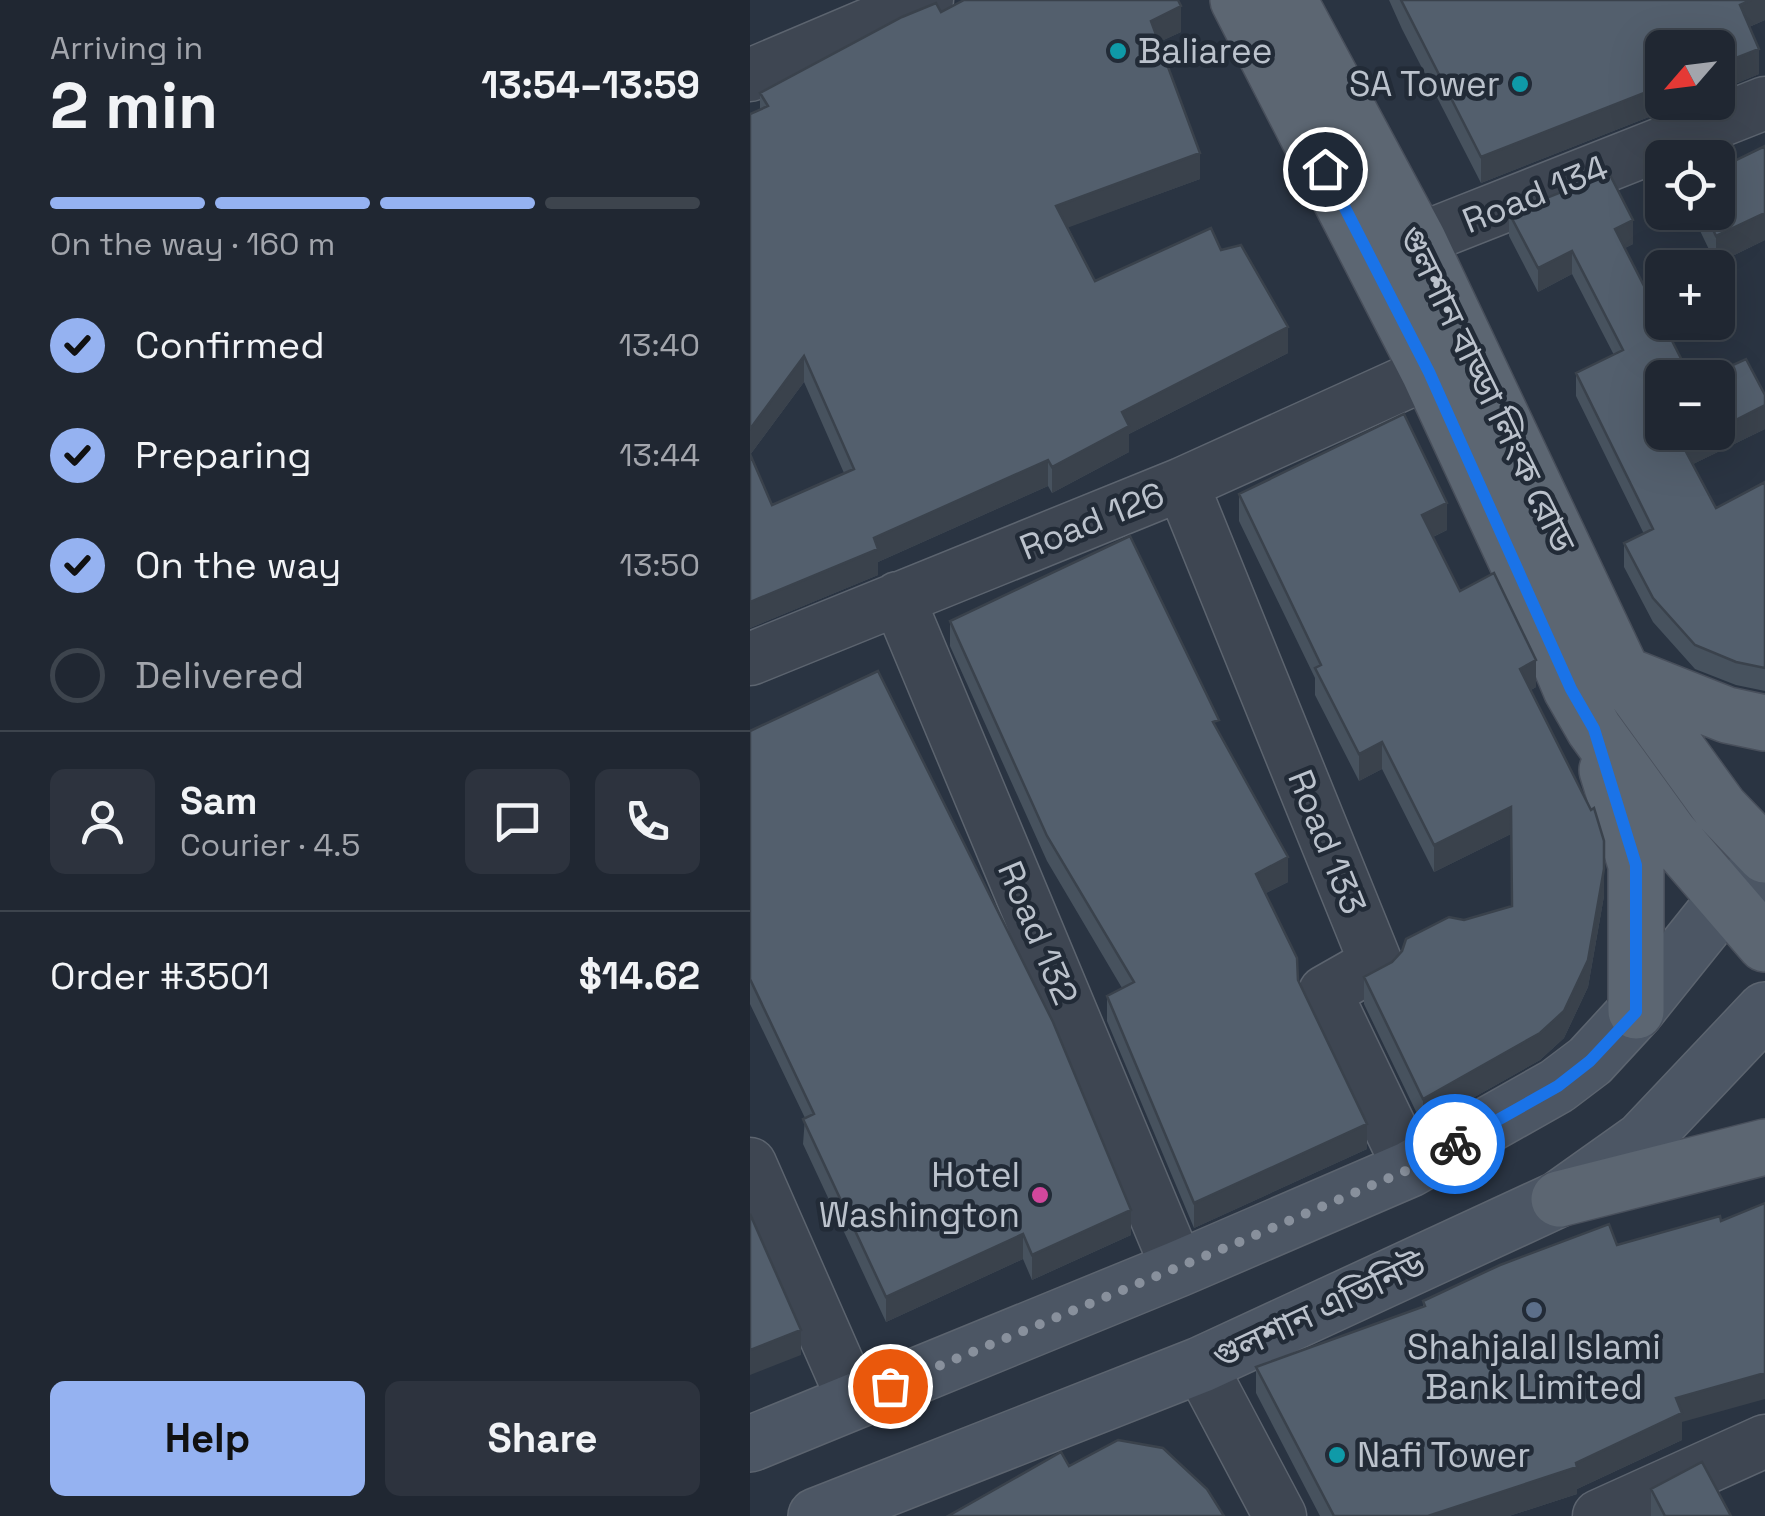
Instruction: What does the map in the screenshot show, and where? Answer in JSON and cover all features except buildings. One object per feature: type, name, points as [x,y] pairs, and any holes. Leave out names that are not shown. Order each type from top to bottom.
[{"type":"main road","name":"গুলশান বাড্ডা লিংক রোড","points":[[1238,0],[1429,372],[1571,689],[1594,729]]},
{"type":"main road","name":"গুলশান বাড্ডা লিংক রোড","points":[[1289,0],[1418,240],[1623,674],[1720,808],[1765,854]]},
{"type":"main road","points":[[1623,674],[1727,715],[1765,723]]},
{"type":"main road","points":[[1594,729],[1670,834],[1745,883],[1765,944]]},
{"type":"main road","points":[[1594,729],[1636,865],[1636,1012]]},
{"type":"main road","points":[[750,1444],[1178,1269],[1410,1169],[1558,1086],[1590,1061],[1636,1012],[1745,883]]},
{"type":"main road","name":"গুলশান এভিনিউ","points":[[816,1516],[1200,1365],[1559,1199],[1642,1140],[1765,1010]]},
{"type":"main road","points":[[1559,1199],[1765,1147]]},
{"type":"street","points":[[750,75],[927,0]]},
{"type":"street","name":"Road 134","points":[[1418,240],[1765,103]]},
{"type":"street","name":"Road 126","points":[[750,660],[1182,484],[1429,372]]},
{"type":"street","name":"Road 133","points":[[1182,484],[1376,962],[1325,992],[1410,1169]]},
{"type":"street","name":"Road 132","points":[[898,598],[1178,1269]]},
{"type":"street","points":[[750,1164],[854,1401]]},
{"type":"street","points":[[1200,1365],[1280,1516]]},
{"type":"street","points":[[1599,1516],[1765,1442]]},
{"type":"way so far","points":[[890,1386],[1178,1269],[1410,1169],[1455,1144]]},
{"type":"place","name":"Baliaree","points":[[1118,51]]},
{"type":"place","name":"SA Tower","points":[[1520,84]]},
{"type":"place","name":"Hotel Washington","points":[[1040,1195]]},
{"type":"place","name":"Shahjalal Islami Bank Limited","points":[[1534,1310]]},
{"type":"place","name":"Nafi Tower","points":[[1337,1455]]},
{"type":"route","points":[[1325,169],[1429,372],[1571,689],[1594,729],[1636,865],[1636,1012],[1590,1061],[1558,1086],[1455,1144]]}]
